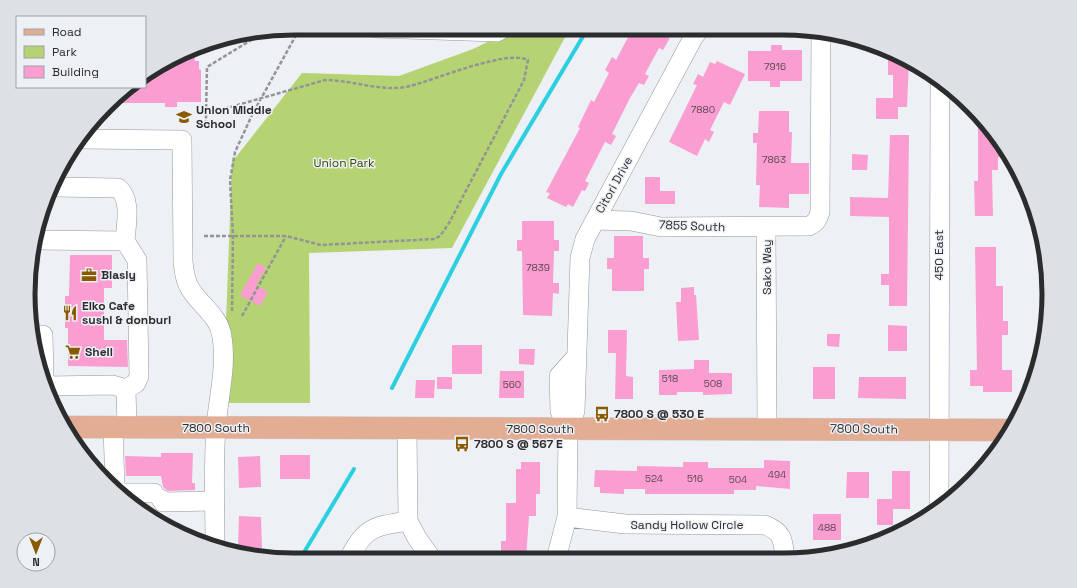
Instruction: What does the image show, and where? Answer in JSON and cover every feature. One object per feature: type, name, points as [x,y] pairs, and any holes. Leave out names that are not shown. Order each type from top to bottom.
[{"type":"main road","name":"7800 South","points":[[73,428],[767,428],[1003,430]]},
{"type":"street","name":"Citori Drive","points":[[558,553],[567,517],[568,429],[575,411],[580,258],[586,238],[595,220],[695,35]]},
{"type":"street","name":"Sako Way","points":[[767,428],[766,227],[809,226],[815,224],[820,212],[821,38]]},
{"type":"street","name":"450 East","points":[[939,500],[940,88]]},
{"type":"street","points":[[87,139],[182,140],[183,261],[186,280],[194,294],[219,326],[222,337],[222,373],[216,428],[215,540]]},
{"type":"street","points":[[52,386],[113,385],[126,389],[136,383],[139,376],[137,260],[125,241],[126,200],[124,192],[118,188],[58,187]]},
{"type":"street","name":"7855 South","points":[[595,220],[631,220],[661,226],[766,227]]},
{"type":"street","points":[[41,240],[125,241]]},
{"type":"street","points":[[38,335],[43,335],[44,359]]},
{"type":"street","points":[[115,481],[120,428],[126,389]]},
{"type":"street","points":[[407,428],[408,521],[428,553]]},
{"type":"street","points":[[129,494],[157,496],[162,502],[215,501]]},
{"type":"street","name":"Sandy Hollow Circle","points":[[567,517],[625,524],[765,526],[776,530],[782,538],[784,553]]},
{"type":"street","points":[[351,553],[359,539],[367,532],[386,525],[408,521]]},
{"type":"path","points":[[232,311],[233,236],[230,180],[235,152],[252,115],[264,96],[296,35]]},
{"type":"path","points":[[206,122],[207,67],[255,38]]},
{"type":"path","points":[[204,236],[286,236],[321,245],[434,239],[440,236],[450,223],[524,80],[528,60],[521,56],[503,59],[410,87],[393,89],[341,80],[325,80],[264,96],[206,114]]},
{"type":"path","points":[[242,316],[286,236]]},
{"type":"green space","name":"Union Park","points":[[502,35],[566,35],[452,248],[309,253],[310,403],[223,403],[232,162],[302,73],[399,76],[473,49]]},
{"type":"building","points":[[629,35],[666,35],[670,38],[663,50],[659,48],[645,74],[649,76],[644,85],[639,83],[630,98],[612,134],[616,136],[611,145],[605,142],[585,181],[589,183],[585,191],[582,190],[573,207],[568,204],[566,207],[547,198],[550,193],[546,192],[580,128],[578,127],[591,100],[594,102],[609,73],[605,70],[612,57],[616,60]]},
{"type":"building","points":[[771,45],[782,45],[782,50],[802,50],[802,81],[780,81],[780,87],[770,87],[770,81],[748,81],[748,51],[771,51]]},
{"type":"building","name":"Union Middle School","points":[[194,55],[195,61],[199,61],[199,69],[201,70],[201,102],[177,102],[177,107],[165,107],[165,103],[121,103],[123,99],[137,88],[146,88],[146,82],[164,70]]},
{"type":"building","points":[[888,58],[909,68],[907,107],[898,107],[898,119],[876,119],[876,98],[893,98],[893,75],[888,75]]},
{"type":"building","points":[[717,61],[745,74],[730,105],[724,102],[710,130],[714,132],[709,142],[705,139],[697,156],[669,142],[697,85],[693,84],[698,74],[703,77],[710,62],[715,64]]},
{"type":"building","points":[[759,111],[789,111],[789,132],[792,132],[791,163],[809,163],[809,194],[789,194],[789,208],[759,207],[760,185],[756,185],[757,143],[753,143],[753,133],[758,133]]},
{"type":"building","points":[[978,123],[1002,157],[998,157],[998,170],[992,170],[993,216],[975,216],[974,181],[978,181]]},
{"type":"building","points":[[890,135],[909,135],[907,306],[889,306],[889,285],[881,285],[881,274],[889,274],[889,217],[850,216],[850,197],[888,198]]},
{"type":"building","points":[[852,154],[868,155],[867,170],[852,170]]},
{"type":"building","points":[[645,177],[660,177],[660,191],[675,191],[675,204],[645,204]]},
{"type":"building","points":[[522,221],[554,221],[554,240],[559,240],[559,251],[554,251],[553,283],[559,283],[559,294],[553,293],[552,316],[523,315],[522,251],[517,251],[517,240],[522,240]]},
{"type":"building","points":[[614,236],[643,236],[643,258],[649,258],[649,269],[644,269],[644,291],[612,291],[612,269],[607,269],[607,258],[614,258]]},
{"type":"building","points":[[975,247],[996,247],[996,286],[1003,286],[1003,321],[1008,321],[1008,335],[1002,335],[1002,370],[1012,370],[1012,392],[983,392],[983,386],[970,386],[970,370],[977,370]]},
{"type":"building","points":[[70,255],[112,255],[112,288],[104,288],[104,340],[127,340],[128,367],[68,366],[68,328],[65,328],[65,296],[69,296]]},
{"type":"building","points":[[258,263],[266,268],[256,285],[268,292],[260,306],[240,295]]},
{"type":"building","points":[[694,287],[694,295],[696,295],[699,340],[678,341],[676,302],[681,302],[681,288]]},
{"type":"building","points":[[888,325],[907,326],[907,351],[888,351]]},
{"type":"building","points":[[608,330],[627,330],[626,376],[633,377],[633,399],[615,399],[616,353],[608,353]]},
{"type":"building","points":[[827,334],[840,334],[839,347],[827,346]]},
{"type":"building","points":[[452,345],[482,345],[482,374],[452,374]]},
{"type":"building","points":[[519,349],[535,349],[534,365],[519,364]]},
{"type":"building","points":[[694,360],[709,360],[709,373],[732,373],[732,394],[703,395],[703,392],[677,392],[677,395],[659,395],[659,370],[694,369]]},
{"type":"building","points":[[813,367],[835,367],[835,399],[813,399]]},
{"type":"building","points":[[500,371],[524,371],[524,398],[499,398]]},
{"type":"building","points":[[437,377],[452,377],[452,389],[437,389]]},
{"type":"building","points":[[859,377],[906,377],[906,399],[858,398]]},
{"type":"building","points":[[416,380],[435,380],[434,398],[415,398]]},
{"type":"building","points":[[161,453],[193,453],[192,483],[195,483],[195,490],[168,491],[163,487],[161,476],[126,476],[125,456],[161,457]]},
{"type":"building","points":[[280,455],[310,455],[310,479],[280,479]]},
{"type":"building","points":[[260,456],[261,487],[239,488],[238,457]]},
{"type":"building","points":[[764,460],[790,461],[790,489],[756,486],[756,490],[734,490],[734,494],[645,494],[645,489],[624,489],[624,494],[600,493],[600,487],[594,487],[595,470],[637,471],[637,466],[683,467],[683,462],[708,462],[708,468],[764,468]]},
{"type":"building","points":[[521,462],[540,462],[540,494],[536,494],[536,516],[529,516],[526,553],[501,553],[501,541],[506,541],[506,503],[516,503],[516,469],[521,469]]},
{"type":"building","points":[[892,471],[910,471],[910,509],[893,509],[893,525],[877,525],[877,499],[892,499]]},
{"type":"building","points":[[847,472],[869,472],[869,498],[846,498]]},
{"type":"building","points":[[813,514],[841,514],[841,540],[813,540]]},
{"type":"building","points":[[239,516],[261,517],[262,548],[238,547]]},
{"type":"waterway","points":[[392,388],[501,174],[584,35]]},
{"type":"waterway","points":[[304,553],[354,469]]},
{"type":"place","name":"Union Middle School","points":[[184,117]]},
{"type":"place","name":"Biasly","points":[[89,275]]},
{"type":"place","name":"Eiko Cafe sushi & donburi","points":[[70,313]]},
{"type":"place","name":"Shell","points":[[73,352]]},
{"type":"place","name":"7800 S @ 530 E","points":[[602,414]]},
{"type":"place","name":"7800 S @ 567 E","points":[[462,444]]}]
